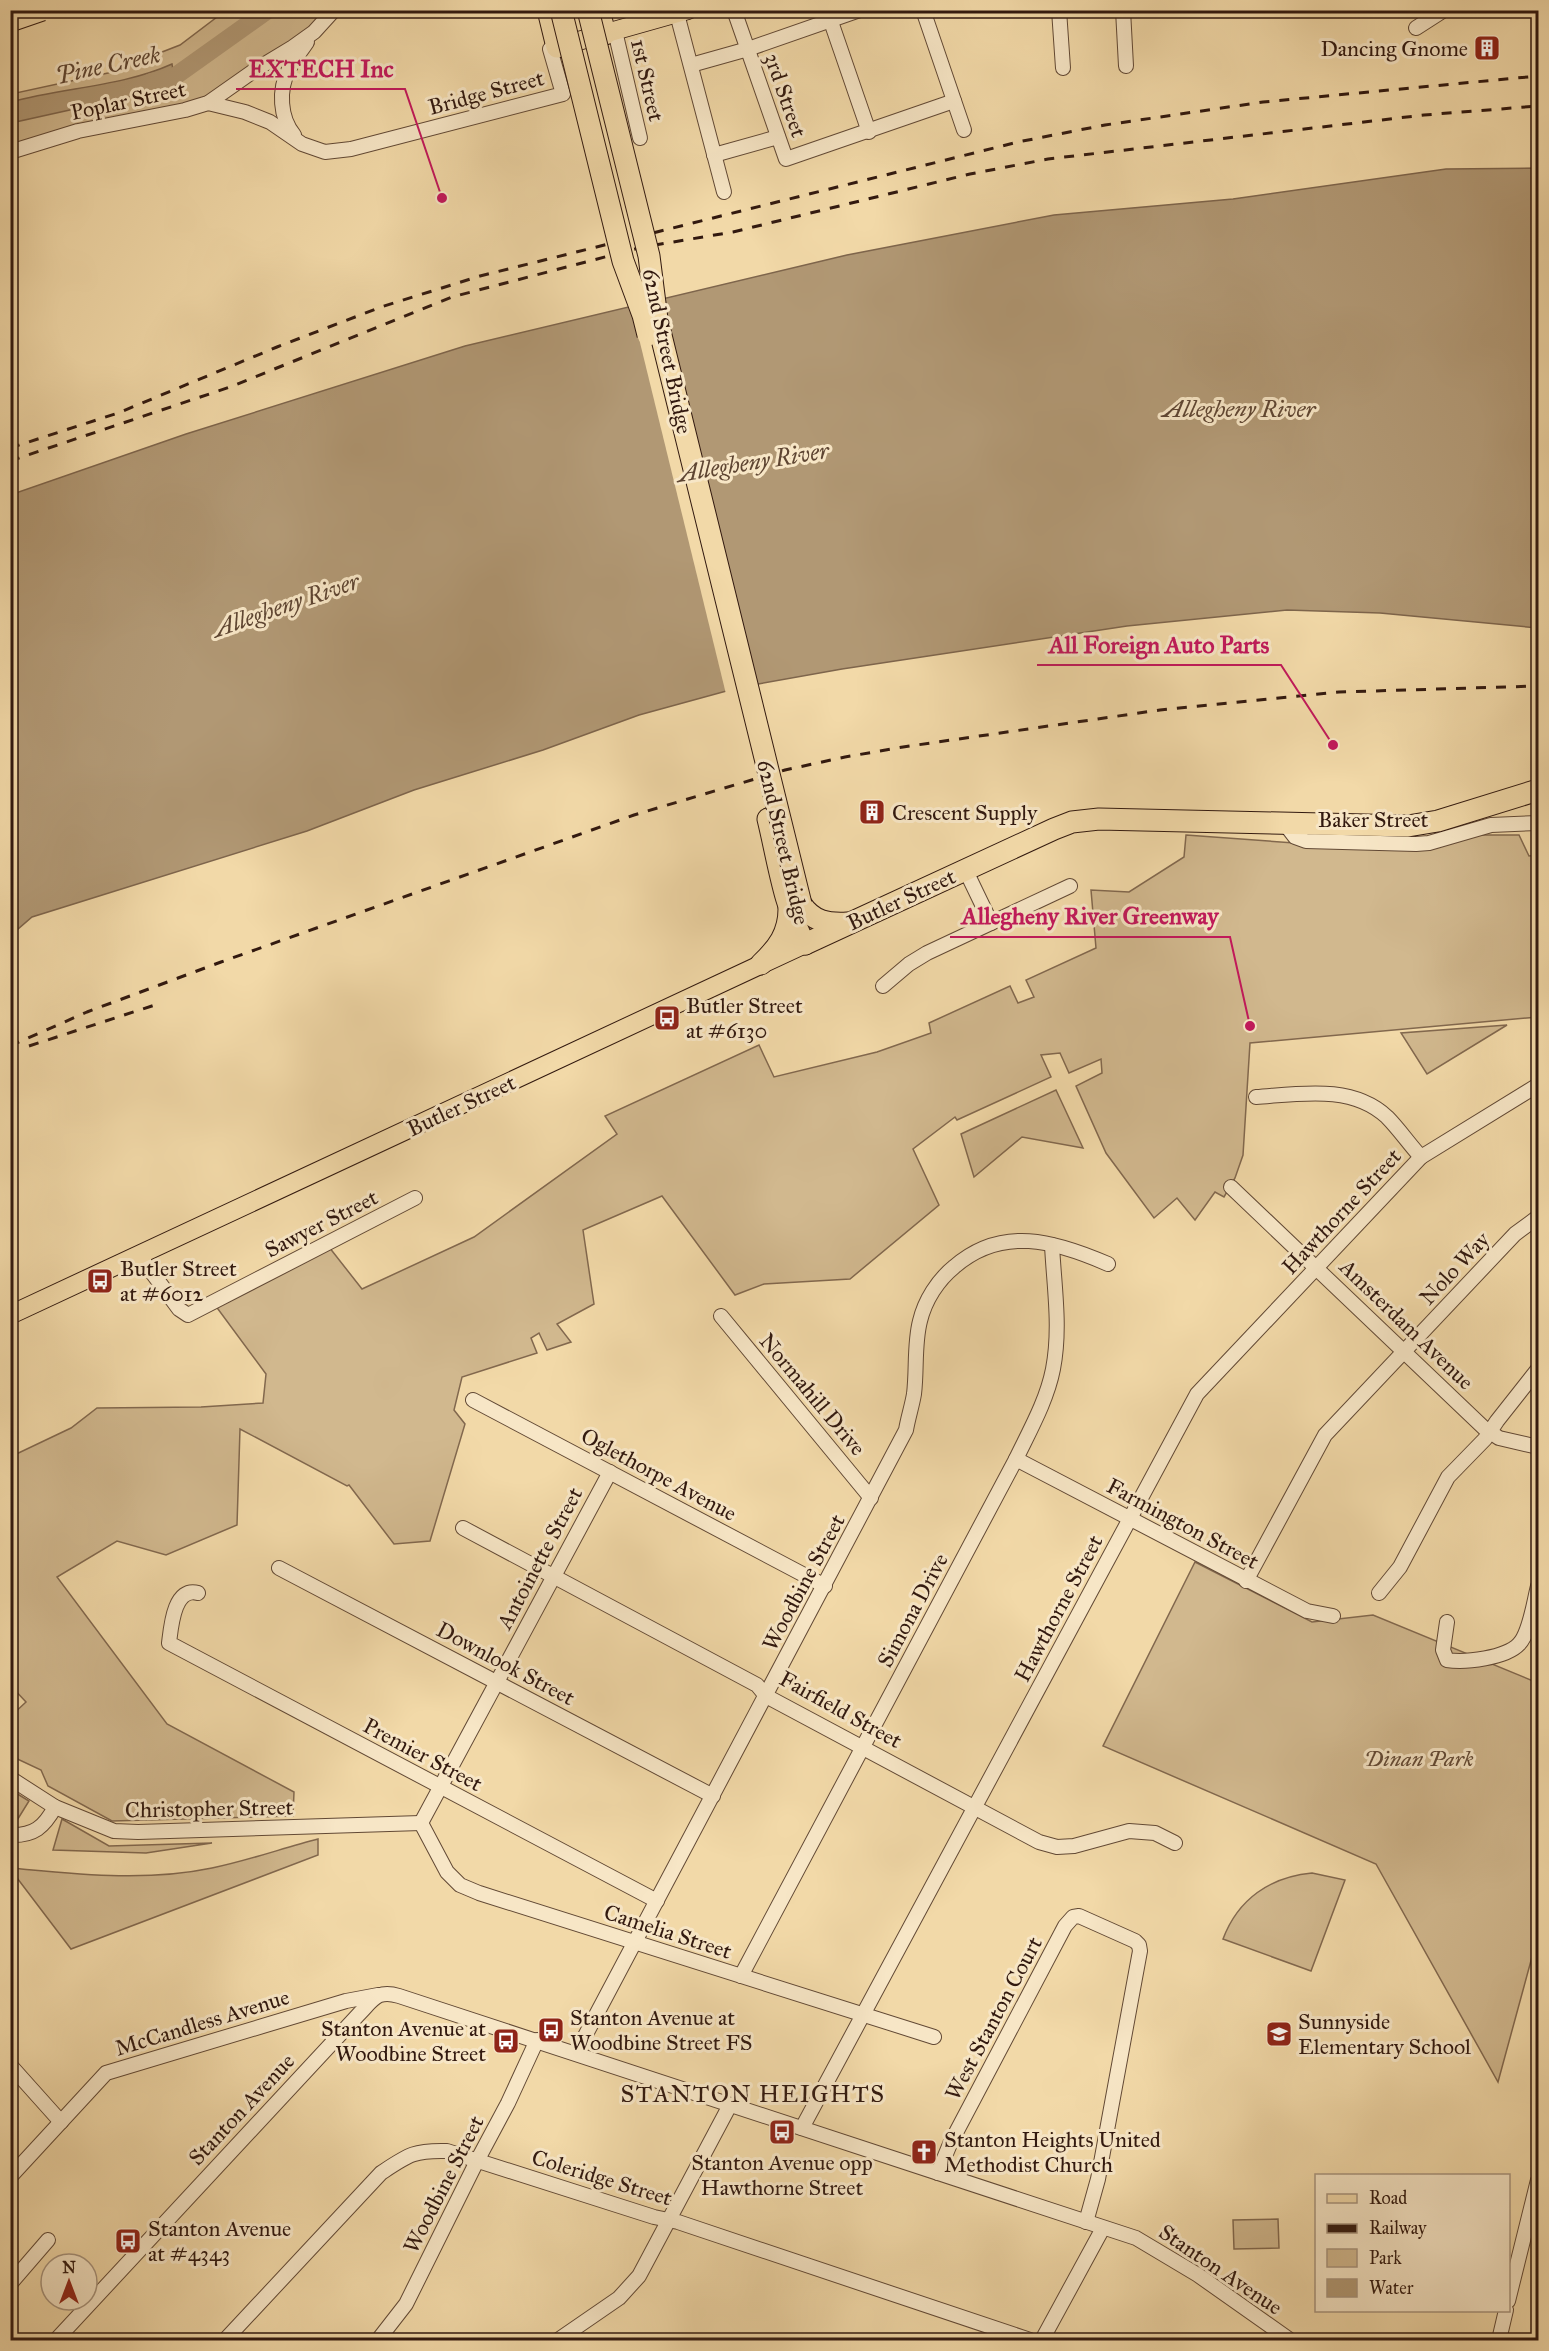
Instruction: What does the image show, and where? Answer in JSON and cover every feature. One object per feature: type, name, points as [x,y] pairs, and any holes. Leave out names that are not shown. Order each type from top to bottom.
[{"type":"highway","points":[[10,21],[42,10]]},
{"type":"highway","points":[[549,10],[553,48]]},
{"type":"highway","name":"62nd Street Bridge","points":[[561,10],[623,261],[650,317],[805,944]]},
{"type":"highway","points":[[574,10],[650,317]]},
{"type":"highway","name":"62nd Street Bridge","points":[[588,10],[649,255],[650,317]]},
{"type":"highway","points":[[599,10],[610,33]]},
{"type":"highway","name":"Butler Street","points":[[805,944],[1054,829],[1082,820],[1419,825],[1539,790]]},
{"type":"highway","points":[[761,964],[779,946],[799,916],[832,924],[851,922]]},
{"type":"main road","points":[[553,48],[683,12]]},
{"type":"main road","name":"Butler Street","points":[[10,1315],[805,944]]},
{"type":"street","name":"Poplar Street","points":[[10,152],[78,131],[185,110],[207,103],[314,32],[334,10]]},
{"type":"street","name":"3rd Street","points":[[734,10],[786,159],[869,132]]},
{"type":"street","points":[[691,65],[748,49],[829,16],[860,10]]},
{"type":"street","points":[[923,10],[964,130]]},
{"type":"street","points":[[1059,10],[1063,68]]},
{"type":"street","points":[[1123,10],[1126,66]]},
{"type":"street","points":[[1416,28],[1444,10]]},
{"type":"street","points":[[683,12],[691,65],[724,192]]},
{"type":"street","points":[[829,16],[869,132],[954,101]]},
{"type":"street","points":[[302,144],[286,126],[282,111],[282,91],[288,70],[314,32]]},
{"type":"street","name":"1st Street","points":[[610,33],[640,138]]},
{"type":"street","name":"Bridge Street","points":[[207,103],[245,112],[270,122],[302,144],[325,152],[351,149],[563,93],[553,48]]},
{"type":"street","points":[[714,155],[778,137]]},
{"type":"street","name":"Baker Street","points":[[1285,824],[1295,837],[1306,840],[1416,844],[1429,843],[1491,825],[1539,823]]},
{"type":"street","points":[[965,869],[991,923]]},
{"type":"street","points":[[883,986],[918,958],[1070,886]]},
{"type":"street","name":"Hawthorne Street","points":[[801,2128],[1197,1394],[1420,1157],[1539,1085]]},
{"type":"street","points":[[1256,1097],[1322,1093],[1346,1096],[1367,1104],[1386,1116],[1420,1157]]},
{"type":"street","name":"Amsterdam Avenue","points":[[1231,1187],[1490,1432],[1499,1438],[1539,1447]]},
{"type":"street","name":"Sawyer Street","points":[[139,1255],[179,1309],[188,1315],[415,1198]]},
{"type":"street","name":"Nolo Way","points":[[1246,1581],[1325,1435],[1515,1233],[1539,1217]]},
{"type":"street","name":"Woodbine Street","points":[[576,2054],[906,1430],[914,1395],[920,1321],[930,1297],[943,1276],[963,1259],[986,1247],[1007,1240],[1022,1240],[1075,1250],[1108,1264]]},
{"type":"street","name":"Simona Drive","points":[[741,1976],[1016,1459],[1040,1408],[1053,1370],[1057,1302],[1052,1245]]},
{"type":"street","name":"Normahill Drive","points":[[721,1316],[872,1498]]},
{"type":"street","points":[[1379,1593],[1400,1567],[1448,1477],[1490,1432],[1539,1369]]},
{"type":"street","name":"Oglethorpe Avenue","points":[[473,1400],[825,1586]]},
{"type":"street","name":"Farmington Street","points":[[1016,1459],[1073,1487],[1246,1581],[1307,1611],[1333,1616]]},
{"type":"street","name":"Antoinette Street","points":[[421,1823],[610,1472]]},
{"type":"street","name":"Fairfield Street","points":[[463,1528],[757,1685],[766,1696],[1039,1842],[1057,1847],[1074,1846],[1130,1831],[1155,1833],[1175,1843]]},
{"type":"street","name":"Downlook Street","points":[[279,1569],[713,1796]]},
{"type":"street","points":[[1448,1622],[1443,1650],[1447,1660],[1460,1662],[1488,1657],[1509,1650],[1520,1644],[1539,1586]]},
{"type":"street","name":"Premier Street","points":[[198,1593],[186,1592],[179,1601],[171,1626],[170,1643],[657,1901]]},
{"type":"street","name":"Christopher Street","points":[[10,1778],[55,1807],[114,1831],[421,1823]]},
{"type":"street","points":[[10,1835],[28,1835],[47,1821],[55,1807]]},
{"type":"street","name":"Camelia Street","points":[[421,1823],[447,1872],[460,1885],[479,1893],[934,2037]]},
{"type":"street","name":"West Stanton Court","points":[[938,2173],[955,2134],[1065,1926],[1073,1917],[1078,1916],[1129,1938],[1139,1945],[1098,2179],[1086,2222]]},
{"type":"street","name":"Stanton Avenue","points":[[56,2340],[378,1995],[391,1994],[1136,2238],[1198,2275],[1290,2340]]},
{"type":"street","name":"McCandless Avenue","points":[[10,2177],[106,2073],[346,2001],[378,1995]]},
{"type":"street","name":"Woodbine Street","points":[[378,2340],[406,2304],[508,2103],[537,2040]]},
{"type":"street","points":[[10,2065],[61,2121]]},
{"type":"street","points":[[558,2340],[619,2298],[639,2276],[730,2105]]},
{"type":"street","name":"Coleridge Street","points":[[225,2340],[381,2173],[402,2159],[422,2151],[447,2151],[669,2220],[1030,2340]]},
{"type":"street","points":[[1510,2297],[1539,2180]]},
{"type":"street","points":[[1042,2340],[1103,2228]]},
{"type":"street","points":[[10,2284],[48,2240]]},
{"type":"street","points":[[1499,2340],[1506,2312]]},
{"type":"green space","points":[[225,11],[334,11],[208,103],[11,152],[11,94],[108,73],[180,45]]},
{"type":"green space","points":[[1186,835],[1350,847],[1470,835],[1519,835],[1529,856],[1538,855],[1538,1017],[1250,1043],[1243,1155],[1235,1178],[1224,1197],[1215,1192],[1195,1220],[1177,1198],[1154,1218],[1106,1153],[1076,1086],[1102,1073],[1101,1059],[1069,1073],[1060,1053],[1041,1055],[1051,1077],[957,1120],[955,1117],[913,1149],[939,1205],[850,1279],[764,1284],[735,1295],[662,1196],[583,1230],[594,1304],[557,1324],[571,1342],[547,1350],[539,1333],[531,1338],[537,1353],[462,1377],[454,1410],[465,1424],[430,1541],[394,1544],[349,1485],[347,1486],[240,1429],[237,1525],[166,1555],[117,1541],[57,1577],[167,1724],[294,1792],[293,1816],[112,1821],[48,1786],[41,1770],[11,1756],[11,1716],[26,1702],[11,1686],[10,1457],[71,1428],[97,1408],[201,1407],[263,1403],[266,1374],[215,1305],[329,1247],[362,1289],[474,1237],[617,1134],[605,1116],[759,1045],[774,1077],[877,1052],[931,1033],[929,1023],[1010,986],[1018,1003],[1034,997],[1026,980],[1096,948],[1091,890],[1129,892],[1184,857]]},
{"type":"green space","points":[[1507,1025],[1427,1074],[1401,1033]]},
{"type":"green space","points":[[1056,1090],[1083,1148],[1022,1137],[974,1177],[961,1134]]},
{"type":"green space","name":"Dinan Park","points":[[1195,1562],[1312,1622],[1373,1615],[1538,1683],[1538,1935],[1498,2082],[1376,1864],[1103,1746]]},
{"type":"green space","points":[[11,1790],[29,1801],[11,1830]]},
{"type":"green space","points":[[62,1819],[109,1846],[212,1843],[146,1853],[53,1850]]},
{"type":"green space","points":[[318,1839],[318,1855],[71,1949],[11,1870],[11,1868],[111,1876],[162,1875],[238,1862]]},
{"type":"green space","points":[[1312,1873],[1345,1880],[1311,1971],[1223,1939],[1237,1912],[1257,1892],[1282,1879]]},
{"type":"green space","points":[[1278,2219],[1279,2248],[1234,2249],[1233,2220]]},
{"type":"water","points":[[172,64],[176,89],[142,94],[11,123],[11,102],[133,78]]},
{"type":"water","name":"Allegheny River","points":[[1538,168],[1538,628],[1380,613],[1287,610],[1127,626],[842,669],[741,687],[639,715],[543,750],[414,790],[307,831],[32,917],[11,935],[10,495],[186,434],[465,346],[847,255],[1054,215],[1233,199],[1446,169]]},
{"type":"pier","points":[[659,297],[742,690],[726,694],[633,314]]},
{"type":"waterway","name":"Pine Creek","points":[[151,82],[174,77],[268,10]]},
{"type":"railway","points":[[10,32],[32,10]]},
{"type":"railway","points":[[10,448],[118,413],[381,307],[480,276],[1018,142],[1105,125],[1263,102],[1538,76]]},
{"type":"railway","points":[[10,461],[230,387],[452,297],[643,247],[733,232],[970,174],[1048,159],[1424,115],[1538,106]]},
{"type":"railway","points":[[10,1046],[87,1012],[221,962],[634,815],[785,770],[903,747],[1160,710],[1339,692],[1538,686]]},
{"type":"railway","points":[[29,1046],[158,1004]]},
{"type":"place","name":"Dancing Gnome","points":[[1487,48]]},
{"type":"place","name":"EXTECH Inc","points":[[442,198]]},
{"type":"place","name":"All Foreign Auto Parts","points":[[1333,745]]},
{"type":"place","name":"Crescent Supply","points":[[872,812]]},
{"type":"place","name":"Butler Street at #6130","points":[[667,1018]]},
{"type":"place","name":"Allegheny River Greenway","points":[[1250,1026]]},
{"type":"place","name":"Butler Street at #6012","points":[[100,1281]]},
{"type":"place","name":"Stanton Avenue at Woodbine Street FS","points":[[551,2030]]},
{"type":"place","name":"Sunnyside Elementary School","points":[[1279,2034]]},
{"type":"place","name":"Stanton Avenue at Woodbine Street","points":[[506,2041]]},
{"type":"place","name":"Stanton Avenue opp Hawthorne Street","points":[[782,2132]]},
{"type":"place","name":"Stanton Heights United Methodist Church","points":[[924,2152]]},
{"type":"place","name":"Stanton Avenue at #4343","points":[[128,2241]]},
{"type":"district","name":"STANTON HEIGHTS","points":[[753,2094]]}]
